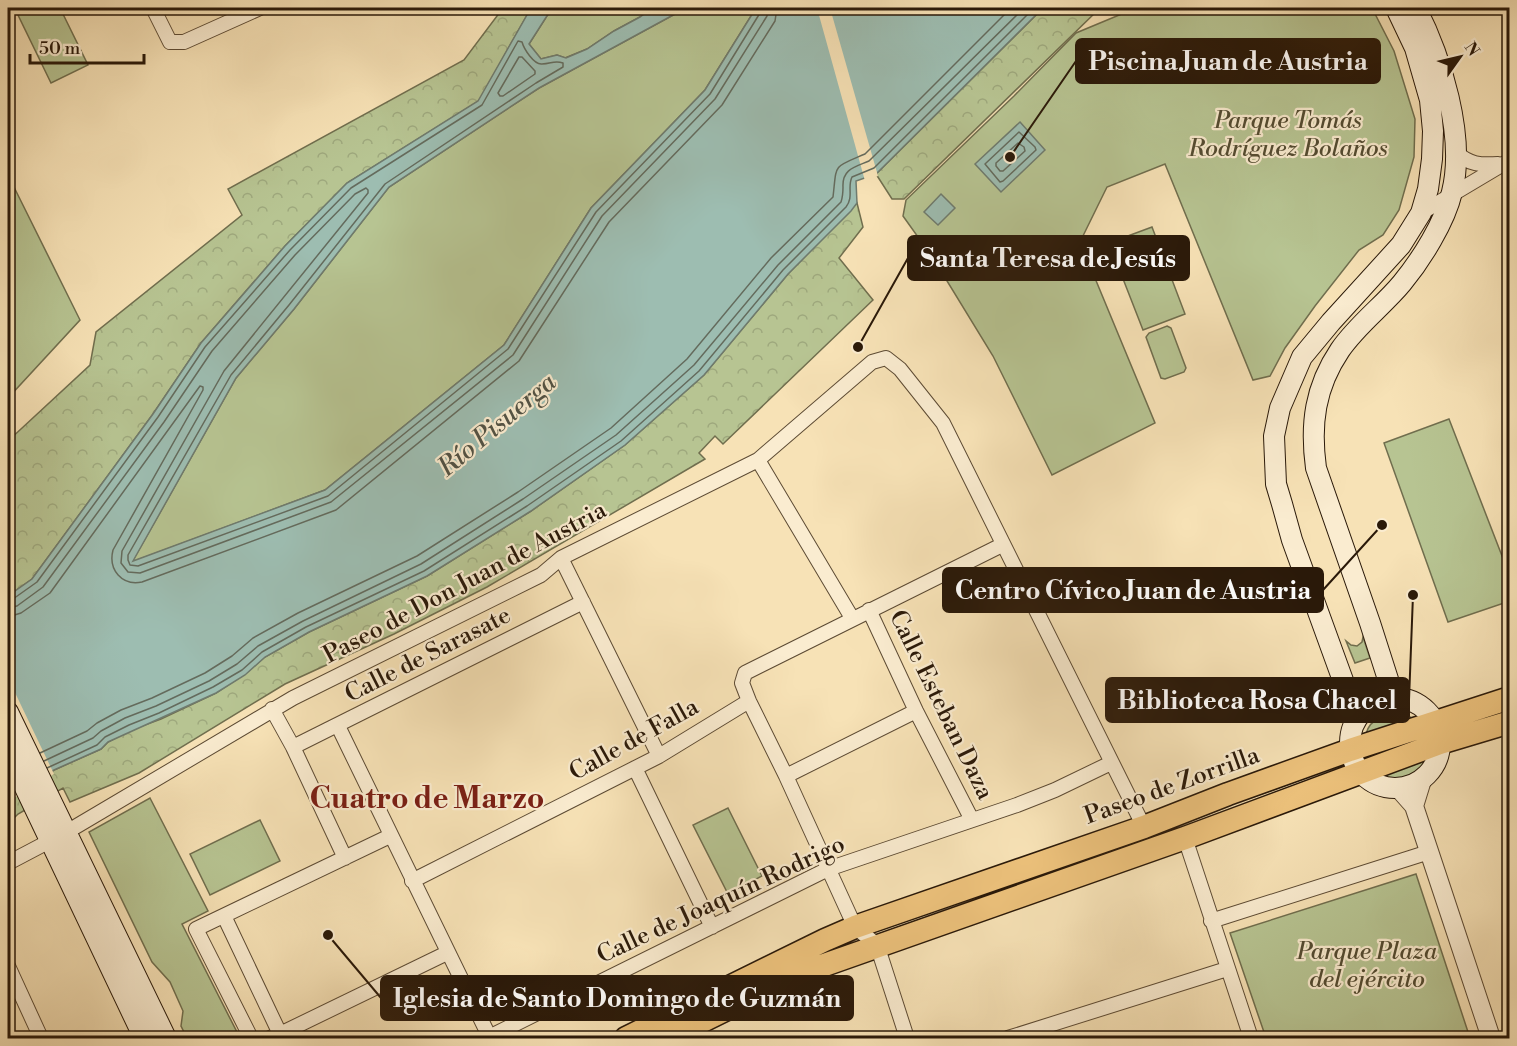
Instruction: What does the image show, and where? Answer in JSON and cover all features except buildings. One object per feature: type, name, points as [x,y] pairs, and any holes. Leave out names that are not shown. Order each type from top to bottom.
[{"type":"main road","points":[[1357,719],[1289,531],[1276,484],[1274,435],[1280,408],[1302,357],[1401,245],[1421,213],[1428,189],[1433,131],[1430,100],[1415,48],[1396,8]]},
{"type":"main road","points":[[1394,698],[1316,468],[1313,446],[1317,396],[1340,350],[1403,282],[1427,249],[1452,192],[1456,152],[1448,96],[1426,28],[1416,8]]},
{"type":"main road","points":[[1394,698],[1406,699],[1427,711],[1438,732],[1438,757],[1432,770],[1422,780],[1399,789],[1378,786],[1361,773],[1350,750],[1351,734],[1357,719],[1364,710],[1376,702],[1394,698]]},
{"type":"main road","name":"Paseo de Zorrilla","points":[[669,1038],[796,975],[1185,838],[1361,773],[1509,698]]},
{"type":"main road","points":[[8,712],[44,810],[144,1038]]},
{"type":"main road","name":"Paseo de Zorrilla","points":[[626,1038],[855,927],[1144,827],[1350,750],[1438,732],[1507,724]]},
{"type":"main road","points":[[8,752],[44,810]]},
{"type":"main road","points":[[57,837],[166,1038]]},
{"type":"street","points":[[153,8],[170,42],[184,42],[260,8]]},
{"type":"street","points":[[1456,152],[1462,159],[1476,165],[1505,162]]},
{"type":"street","points":[[1421,213],[1452,192],[1505,162]]},
{"type":"street","name":"Paseo de Don Juan de Austria","points":[[8,863],[57,837],[272,709],[541,575],[561,558],[758,460],[872,362],[886,358],[900,369],[943,423],[1002,545]]},
{"type":"street","points":[[758,460],[852,618]]},
{"type":"street","points":[[907,1038],[877,945],[855,927],[786,776],[749,702],[742,683],[745,673],[1002,545],[1144,827]]},
{"type":"street","points":[[561,558],[659,756]]},
{"type":"street","name":"Calle de Sarasate","points":[[293,747],[583,602]]},
{"type":"street","name":"Calle Esteban Daza","points":[[869,610],[916,711],[972,820]]},
{"type":"street","name":"Calle de Falla","points":[[412,881],[659,756],[749,702]]},
{"type":"street","points":[[272,709],[293,747],[345,858]]},
{"type":"street","points":[[786,776],[916,711]]},
{"type":"street","points":[[338,726],[490,1038]]},
{"type":"street","name":"Calle de Joaquín Rodrigo","points":[[490,1038],[828,869],[1055,790],[1111,763]]},
{"type":"street","points":[[635,768],[712,927]]},
{"type":"street","points":[[1414,806],[1422,780]]},
{"type":"street","points":[[1399,789],[1414,806],[1491,1038]]},
{"type":"street","points":[[251,1038],[196,928],[390,836]]},
{"type":"street","points":[[1185,838],[1251,1038]]},
{"type":"street","points":[[1212,921],[1429,852]]},
{"type":"street","points":[[224,916],[275,1036],[447,953]]},
{"type":"street","points":[[8,966],[41,1038]]},
{"type":"street","points":[[1008,1038],[1227,969]]},
{"type":"green space","points":[[33,8],[60,8],[88,65],[51,83],[18,15]]},
{"type":"green space","points":[[503,8],[531,8],[479,101],[347,183],[285,246],[201,343],[153,414],[32,579],[8,596],[8,441],[90,365],[96,332],[242,215],[228,189],[464,60]]},
{"type":"green space","points":[[552,8],[652,8],[587,49],[565,58],[557,55],[541,59],[529,44]]},
{"type":"green space","points":[[686,8],[756,8],[705,90],[591,208],[504,345],[325,490],[132,562],[236,378],[294,309],[389,187],[539,88]]},
{"type":"green space","points":[[1043,8],[1100,8],[904,199],[892,199],[876,174]]},
{"type":"green space","name":"Parque Tomás Rodríguez Bolaños","points":[[1136,8],[1372,8],[1394,51],[1415,119],[1414,157],[1399,210],[1383,235],[1359,250],[1285,348],[1270,376],[1253,380],[1165,164],[1107,187],[1080,242],[1155,423],[1052,475],[993,356],[933,258],[903,216],[906,200],[1076,33]]},
{"type":"green space","points":[[8,175],[80,320],[8,398]]},
{"type":"green space","points":[[857,203],[863,227],[839,258],[873,300],[723,444],[715,436],[699,453],[705,459],[487,587],[394,634],[285,684],[139,773],[70,802],[63,788],[18,814],[8,824],[9,797],[54,770],[101,749],[108,742],[131,730],[161,719],[216,693],[245,674],[265,657],[309,632],[427,576],[531,511],[625,445],[704,375],[788,274]]},
{"type":"green space","points":[[1152,227],[1185,314],[1143,330],[1109,243]]},
{"type":"green space","points":[[1167,326],[1171,328],[1186,368],[1184,372],[1165,379],[1161,378],[1146,337],[1149,333]]},
{"type":"green space","points":[[1449,419],[1509,574],[1510,601],[1448,622],[1384,443]]},
{"type":"green space","points":[[1363,637],[1370,658],[1355,663],[1346,641],[1357,646],[1362,642]]},
{"type":"green space","points":[[1403,713],[1412,718],[1366,734],[1368,728],[1376,720]]},
{"type":"green space","points":[[1425,761],[1413,776],[1401,780],[1382,775]]},
{"type":"green space","points":[[150,798],[208,911],[182,924],[240,1038],[187,1038],[181,1026],[183,1011],[170,982],[152,962],[89,832]]},
{"type":"green space","points":[[728,808],[762,876],[728,894],[693,825]]},
{"type":"green space","points":[[260,820],[280,861],[210,895],[190,854]]},
{"type":"green space","name":"Parque Plaza del ejército","points":[[1416,874],[1470,1038],[1266,1038],[1230,933]]},
{"type":"water","name":"Río Pisuerga","points":[[531,8],[552,8],[529,44],[541,59],[557,55],[566,58],[587,49],[652,8],[686,8],[539,88],[389,187],[294,309],[236,378],[133,561],[325,490],[504,345],[591,208],[705,90],[756,8],[1043,8],[876,174],[856,181],[857,203],[851,211],[788,274],[704,375],[625,445],[531,511],[427,576],[309,632],[265,657],[245,675],[216,693],[108,742],[101,749],[54,770],[8,799],[8,596],[32,579],[153,414],[201,343],[285,246],[347,183],[478,101]]},
{"type":"water","points":[[1020,122],[1045,150],[1001,192],[975,164]]},
{"type":"water","points":[[941,194],[955,208],[938,225],[924,212]]},
{"type":"pier","points":[[817,8],[830,8],[878,176],[865,181]]},
{"type":"pier","points":[[8,678],[54,774],[14,798],[8,785]]},
{"type":"place","name":"Piscina Juan de Austria","points":[[1010,157]]},
{"type":"place","name":"Santa Teresa de Jesús","points":[[858,347]]},
{"type":"place","name":"Centro Cívico Juan de Austria","points":[[1382,525]]},
{"type":"place","name":"Biblioteca Rosa Chacel","points":[[1413,595]]},
{"type":"place","name":"Iglesia de Santo Domingo de Guzmán","points":[[328,935]]},
{"type":"district","name":"Cuatro de Marzo","points":[[427,799]]}]
